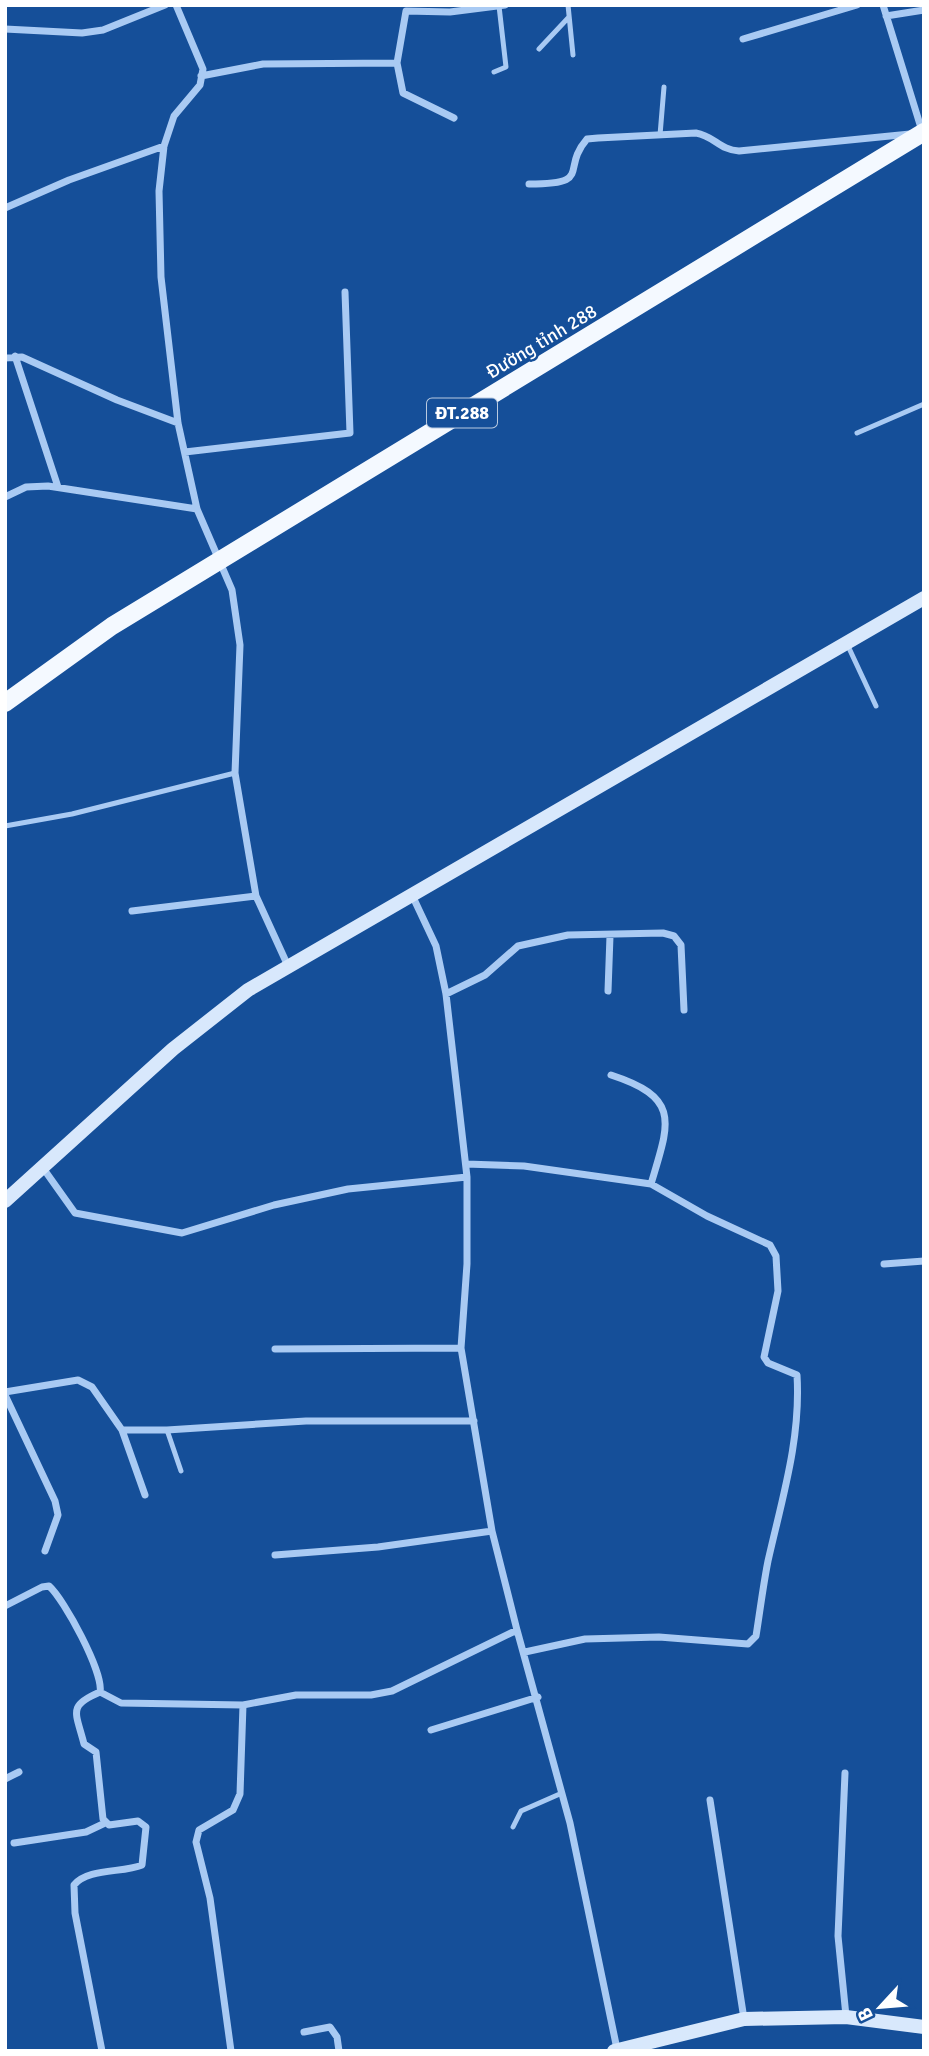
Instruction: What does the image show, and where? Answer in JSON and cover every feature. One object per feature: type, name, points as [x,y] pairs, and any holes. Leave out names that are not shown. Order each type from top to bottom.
[{"type":"main road","name":"Đường tỉnh 288","points":[[5,703],[112,626],[923,134]]},
{"type":"street","points":[[5,29],[92,31],[166,5]]},
{"type":"street","points":[[176,5],[203,69],[192,97],[174,116],[164,146],[159,191],[161,277],[178,423],[197,509],[232,590],[240,645],[235,773],[256,895],[288,966]]},
{"type":"street","points":[[454,118],[403,93],[397,63],[406,11],[505,5]]},
{"type":"street","points":[[743,39],[857,5]]},
{"type":"street","points":[[529,184],[564,182],[574,173],[582,145],[587,139],[707,135],[724,150],[739,151],[923,134],[883,5]]},
{"type":"street","points":[[886,16],[924,10]]},
{"type":"street","points":[[201,76],[273,63],[397,63]]},
{"type":"street","points":[[5,208],[69,180],[164,146]]},
{"type":"street","points":[[185,452],[350,433],[345,292]]},
{"type":"street","points":[[5,358],[15,356],[178,423]]},
{"type":"street","points":[[15,356],[58,487]]},
{"type":"street","points":[[5,497],[26,488],[58,487],[197,509]]},
{"type":"street","points":[[5,1201],[173,1049],[248,990],[924,598]]},
{"type":"street","points":[[132,911],[256,895]]},
{"type":"street","points":[[412,895],[436,946],[446,994],[467,1177],[467,1264],[461,1348],[492,1531],[562,1793],[615,2050],[744,2019],[846,2017],[924,2027]]},
{"type":"street","points":[[446,994],[485,975],[518,946],[568,935],[663,933],[674,936],[681,945],[684,1010]]},
{"type":"street","points":[[608,991],[610,936]]},
{"type":"street","points":[[611,1075],[654,1096],[664,1106],[666,1125],[651,1184]]},
{"type":"street","points":[[466,1164],[524,1166],[651,1184],[707,1216],[770,1245],[776,1256],[778,1291],[764,1357],[768,1363],[797,1375],[799,1410],[756,1636],[743,1646],[659,1637],[585,1639],[525,1652]]},
{"type":"street","points":[[43,1168],[75,1213],[183,1233],[274,1205],[348,1189],[467,1177]]},
{"type":"street","points":[[884,1264],[924,1261]]},
{"type":"street","points":[[275,1349],[461,1348]]},
{"type":"street","points":[[45,1551],[58,1515],[55,1501],[5,1393],[78,1380],[92,1387],[122,1430],[145,1495]]},
{"type":"street","points":[[122,1430],[167,1430],[306,1421],[474,1421]]},
{"type":"street","points":[[275,1555],[378,1547],[492,1531]]},
{"type":"street","points":[[5,1606],[49,1586],[92,1658],[101,1684],[100,1692]]},
{"type":"street","points":[[100,1692],[121,1703],[243,1705],[296,1695],[371,1695],[392,1691],[517,1630]]},
{"type":"street","points":[[100,1692],[80,1701],[76,1707],[84,1744],[96,1752],[105,1823]]},
{"type":"street","points":[[431,1730],[538,1697]]},
{"type":"street","points":[[231,2051],[210,1898],[196,1842],[199,1830],[233,1810],[240,1794],[243,1705]]},
{"type":"street","points":[[5,1779],[19,1772]]},
{"type":"street","points":[[845,1773],[838,1936],[846,2017]]},
{"type":"street","points":[[710,1800],[744,2019]]},
{"type":"street","points":[[13,1843],[86,1832],[105,1823],[109,1825],[138,1821],[146,1827],[142,1865],[93,1875],[74,1885],[75,1913],[102,2051]]},
{"type":"street","points":[[304,2032],[330,2027],[337,2037],[339,2051]]},
{"type":"lane","points":[[568,5],[573,55]]},
{"type":"lane","points":[[494,72],[506,67],[499,6]]},
{"type":"lane","points":[[539,49],[569,17]]},
{"type":"lane","points":[[660,135],[664,87]]},
{"type":"lane","points":[[856,432],[924,404]]},
{"type":"lane","points":[[846,643],[876,706]]},
{"type":"lane","points":[[5,826],[72,814],[235,773]]},
{"type":"lane","points":[[167,1430],[181,1471]]},
{"type":"lane","points":[[513,1827],[521,1811],[562,1793]]}]
